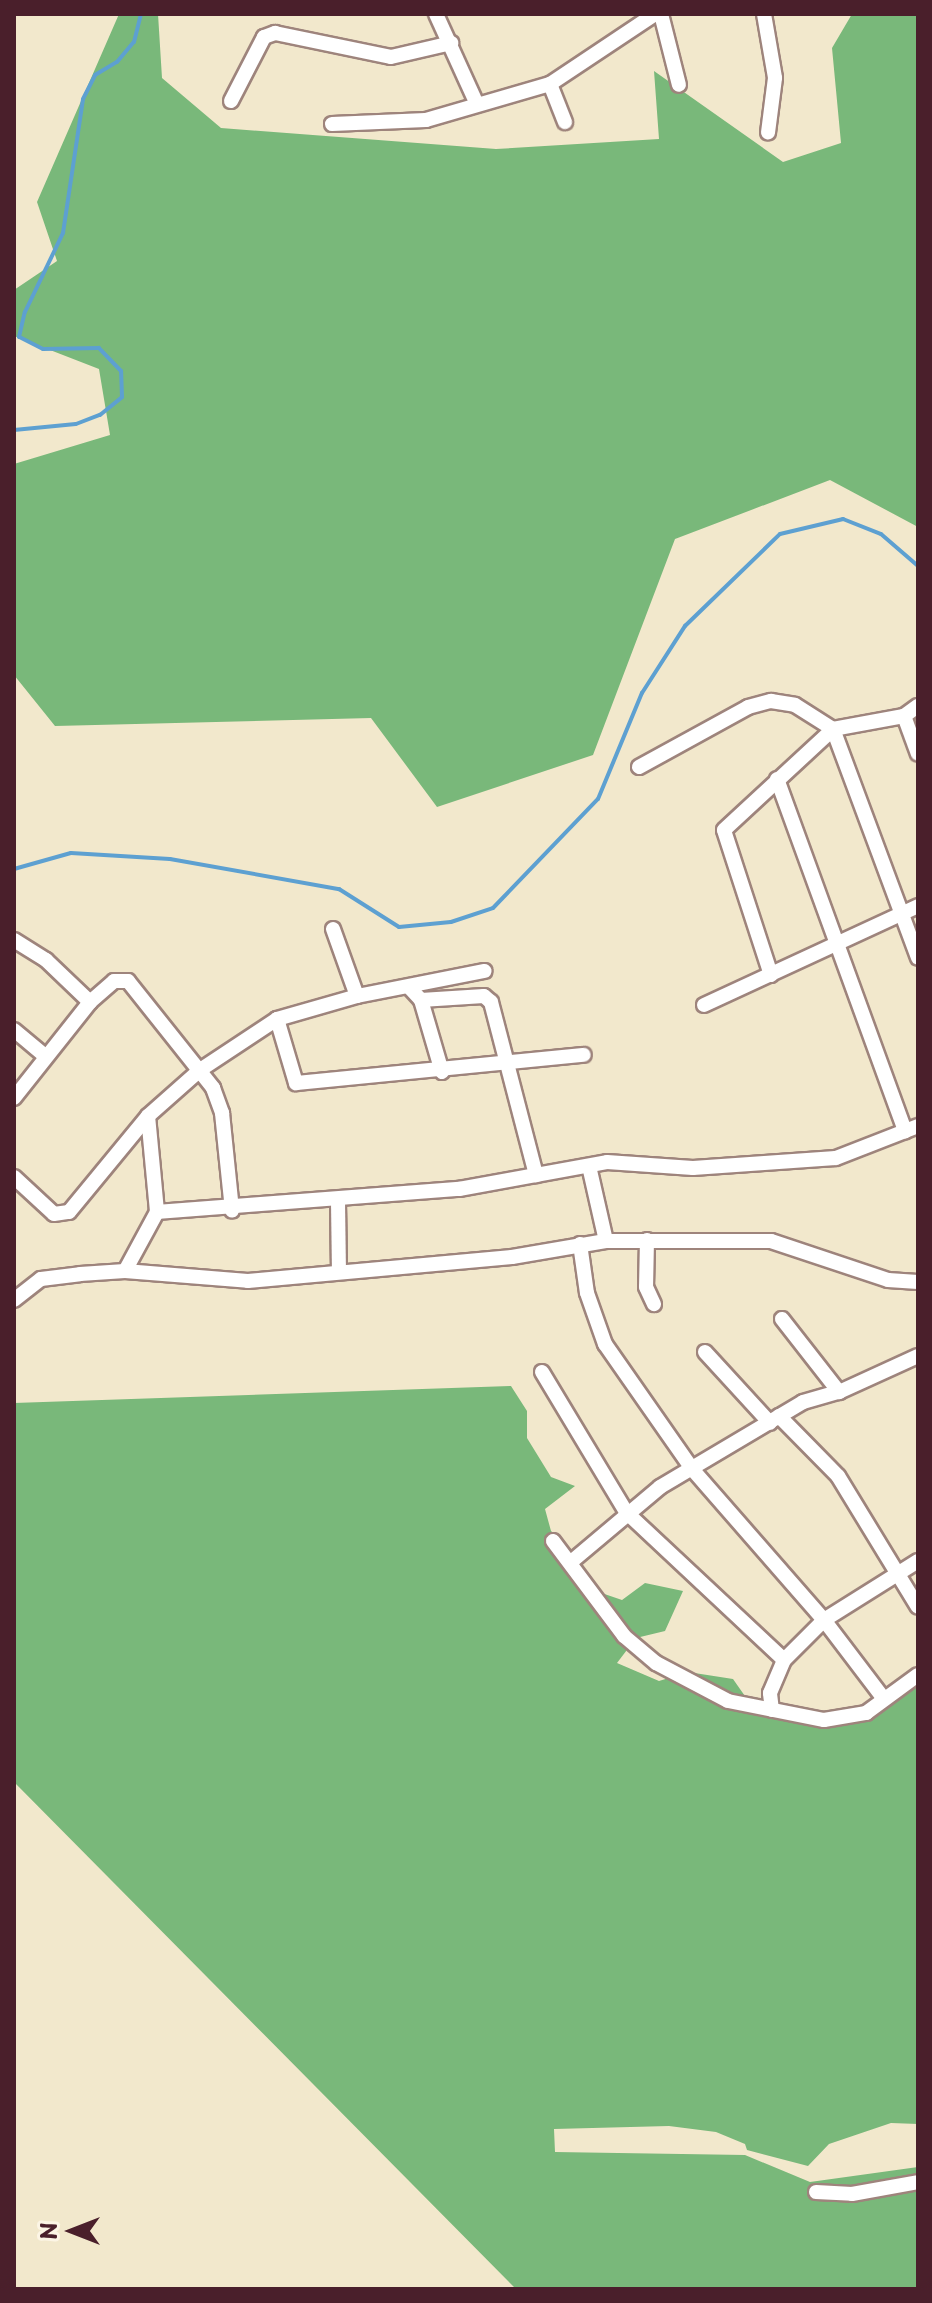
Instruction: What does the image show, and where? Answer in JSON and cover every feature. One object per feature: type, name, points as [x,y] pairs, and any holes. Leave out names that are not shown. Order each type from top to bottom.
[{"type":"street","points":[[436,14],[476,102]]},
{"type":"street","points":[[332,124],[426,120],[476,102],[550,84],[655,14]]},
{"type":"street","points":[[661,14],[679,85]]},
{"type":"street","points":[[764,14],[775,78],[768,133]]},
{"type":"street","points":[[231,101],[264,37],[275,33],[391,57],[451,43]]},
{"type":"street","points":[[550,84],[565,122]]},
{"type":"street","points":[[639,767],[748,707],[771,701],[795,705],[833,729],[918,958]]},
{"type":"street","points":[[771,975],[724,830],[833,729],[904,716],[918,706]]},
{"type":"street","points":[[904,716],[918,754]]},
{"type":"street","points":[[157,1212],[338,1202],[536,1175],[607,1162],[693,1168],[836,1158],[911,1128],[777,779]]},
{"type":"street","points":[[704,1005],[918,906]]},
{"type":"street","points":[[333,929],[357,996]]},
{"type":"street","points":[[14,940],[46,960],[90,1002]]},
{"type":"street","points":[[14,1177],[54,1214],[69,1212],[148,1116],[200,1070],[277,1019],[357,996],[485,971]]},
{"type":"street","points":[[14,1098],[90,1002],[114,981],[128,981],[200,1070],[222,1113],[232,1210]]},
{"type":"street","points":[[409,987],[421,1000],[442,1072]]},
{"type":"street","points":[[421,1000],[484,996],[491,1002],[510,1065],[536,1175]]},
{"type":"street","points":[[277,1019],[296,1083],[442,1072],[584,1055]]},
{"type":"street","points":[[14,1030],[45,1056]]},
{"type":"street","points":[[125,1271],[157,1212],[148,1116]]},
{"type":"street","points":[[589,1166],[606,1241]]},
{"type":"street","points":[[338,1202],[339,1272]]},
{"type":"street","points":[[647,1240],[646,1287],[654,1304]]},
{"type":"street","points":[[14,1300],[41,1279],[125,1271],[248,1281],[512,1257],[606,1241],[647,1240],[771,1241],[888,1280],[918,1282]]},
{"type":"street","points":[[580,1244],[587,1293],[605,1344],[693,1470],[824,1620],[884,1699]]},
{"type":"street","points":[[782,1319],[839,1392]]},
{"type":"street","points":[[705,1352],[838,1476],[901,1573],[918,1607]]},
{"type":"street","points":[[571,1562],[626,1512],[803,1402],[839,1392],[918,1356]]},
{"type":"street","points":[[542,1372],[626,1512],[784,1660]]},
{"type":"street","points":[[553,1541],[624,1636],[656,1663],[728,1701],[824,1720],[866,1713],[918,1675]]},
{"type":"street","points":[[772,1710],[770,1693],[784,1660],[824,1620],[918,1561]]},
{"type":"street","points":[[816,2192],[852,2194],[918,2182]]},
{"type":"green space","points":[[119,14],[158,14],[162,78],[221,128],[496,149],[659,139],[654,71],[783,162],[841,143],[832,48],[852,14],[918,14],[918,527],[830,480],[675,539],[593,755],[437,807],[371,718],[55,726],[14,675],[14,464],[110,435],[99,369],[14,336],[14,290],[57,261],[37,202]]},
{"type":"green space","points":[[511,1386],[527,1411],[527,1438],[551,1477],[575,1486],[545,1509],[551,1531],[571,1549],[572,1571],[581,1586],[622,1600],[645,1583],[683,1591],[665,1631],[636,1638],[617,1663],[659,1681],[688,1672],[733,1679],[747,1699],[772,1713],[867,1719],[918,1678],[918,2124],[891,2123],[829,2144],[808,2166],[747,2150],[745,2144],[716,2132],[669,2126],[554,2129],[555,2152],[745,2155],[810,2182],[918,2167],[918,2289],[516,2289],[14,1782],[14,1403]]},
{"type":"waterway","points":[[14,430],[76,424],[100,415],[122,397],[121,371],[99,348],[43,349],[19,337],[25,312],[63,233],[83,99],[95,75],[117,62],[134,42],[141,14]]},
{"type":"waterway","points":[[14,869],[71,853],[170,859],[339,889],[399,927],[451,922],[493,908],[598,799],[642,693],[685,626],[780,534],[843,519],[881,534],[918,566]]}]
